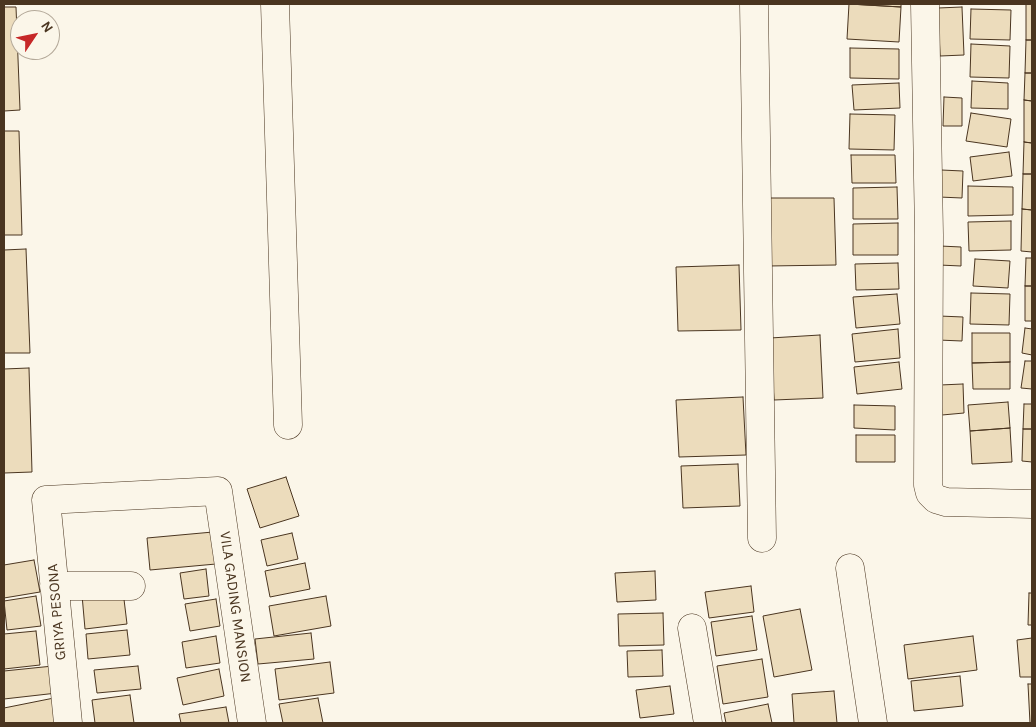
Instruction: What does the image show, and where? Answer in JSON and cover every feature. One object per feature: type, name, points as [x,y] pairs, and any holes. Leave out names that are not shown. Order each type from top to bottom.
[{"type":"street","points":[[275,4],[288,425]]},
{"type":"street","points":[[754,4],[762,538]]},
{"type":"street","points":[[925,4],[929,234],[928,485],[930,493],[946,502],[1032,504]]},
{"type":"street","name":"GRIYA PESONA","points":[[68,723],[46,500],[218,491]]},
{"type":"street","name":"VILA GADING MANSION","points":[[218,491],[252,723]]},
{"type":"street","points":[[850,568],[873,723]]},
{"type":"street","points":[[54,586],[132,586]]},
{"type":"street","points":[[692,628],[708,723]]},
{"type":"building","points":[[849,4],[901,7],[899,42],[847,39]]},
{"type":"building","points":[[849,4],[901,4],[901,7]]},
{"type":"building","points":[[1026,4],[1032,4],[1032,40],[1026,40]]},
{"type":"building","points":[[4,7],[16,7],[16,10],[10,10],[10,60],[18,60],[20,110],[4,111]]},
{"type":"building","points":[[962,7],[964,55],[940,56],[938,8]]},
{"type":"building","points":[[971,9],[1011,10],[1010,40],[970,39]]},
{"type":"building","points":[[1026,40],[1032,40],[1032,73],[1025,73]]},
{"type":"building","points":[[971,44],[1010,46],[1009,78],[970,77]]},
{"type":"building","points":[[850,48],[899,49],[899,79],[850,78]]},
{"type":"building","points":[[1025,73],[1032,73],[1032,101],[1024,100]]},
{"type":"building","points":[[972,81],[1008,83],[1008,109],[971,108]]},
{"type":"building","points":[[899,83],[900,108],[854,110],[852,85]]},
{"type":"building","points":[[944,97],[962,98],[962,126],[943,126]]},
{"type":"building","points":[[1024,100],[1032,101],[1032,143],[1024,142]]},
{"type":"building","points":[[971,113],[1011,119],[1007,147],[966,141]]},
{"type":"building","points":[[850,114],[895,115],[894,150],[849,149]]},
{"type":"building","points":[[4,131],[19,131],[22,235],[4,235]]},
{"type":"building","points":[[1024,142],[1032,143],[1032,174],[1023,174]]},
{"type":"building","points":[[1009,152],[1012,176],[973,181],[970,157]]},
{"type":"building","points":[[851,155],[895,155],[896,183],[852,183]]},
{"type":"building","points":[[941,170],[963,171],[962,198],[939,197]]},
{"type":"building","points":[[1023,174],[1032,174],[1032,210],[1022,209]]},
{"type":"building","points":[[968,186],[1013,187],[1013,215],[968,216]]},
{"type":"building","points":[[897,187],[898,219],[853,219],[853,188]]},
{"type":"building","points":[[767,198],[834,198],[836,265],[768,266]]},
{"type":"building","points":[[1022,209],[1032,210],[1032,252],[1021,251]]},
{"type":"building","points":[[1011,221],[1011,250],[969,251],[968,222]]},
{"type":"building","points":[[898,223],[898,255],[853,255],[853,224]]},
{"type":"building","points":[[940,246],[961,247],[961,266],[939,265]]},
{"type":"building","points":[[26,249],[30,353],[4,353],[4,250]]},
{"type":"building","points":[[1026,258],[1032,258],[1032,286],[1025,286]]},
{"type":"building","points":[[975,259],[1010,261],[1008,288],[973,286]]},
{"type":"building","points":[[898,263],[899,289],[856,290],[855,264]]},
{"type":"building","points":[[739,265],[741,330],[678,331],[676,267]]},
{"type":"building","points":[[1025,286],[1032,286],[1032,321],[1025,321]]},
{"type":"building","points":[[971,293],[1010,294],[1009,325],[970,324]]},
{"type":"building","points":[[897,294],[900,324],[856,328],[853,297]]},
{"type":"building","points":[[939,316],[963,317],[962,341],[938,340]]},
{"type":"building","points":[[1025,328],[1032,329],[1032,355],[1022,353]]},
{"type":"building","points":[[898,329],[900,358],[855,362],[852,334]]},
{"type":"building","points":[[972,333],[1010,333],[1010,362],[972,363]]},
{"type":"building","points":[[820,335],[823,398],[774,400],[770,338]]},
{"type":"building","points":[[1025,361],[1032,361],[1032,389],[1021,388]]},
{"type":"building","points":[[899,362],[902,389],[857,394],[854,367]]},
{"type":"building","points":[[1010,362],[1010,389],[973,389],[972,363]]},
{"type":"building","points":[[29,368],[32,472],[4,473],[4,369]]},
{"type":"building","points":[[963,384],[964,413],[942,415],[940,385]]},
{"type":"building","points":[[743,397],[746,455],[679,457],[676,400]]},
{"type":"building","points":[[1008,402],[1010,428],[970,431],[968,405]]},
{"type":"building","points":[[1024,404],[1032,404],[1032,429],[1023,429]]},
{"type":"building","points":[[854,405],[895,406],[895,430],[854,428]]},
{"type":"building","points":[[1010,428],[1012,462],[972,464],[970,431]]},
{"type":"building","points":[[1023,429],[1032,429],[1032,462],[1022,461]]},
{"type":"building","points":[[856,435],[895,435],[895,462],[856,462]]},
{"type":"building","points":[[738,464],[740,506],[683,508],[681,466]]},
{"type":"building","points":[[286,477],[299,516],[260,528],[247,489]]},
{"type":"building","points":[[213,532],[216,564],[150,570],[147,538]]},
{"type":"building","points":[[292,533],[298,559],[267,566],[261,540]]},
{"type":"building","points":[[34,560],[40,592],[4,598],[4,565]]},
{"type":"building","points":[[305,563],[310,589],[270,597],[265,571]]},
{"type":"building","points":[[206,569],[209,596],[184,599],[180,573]]},
{"type":"building","points":[[655,571],[656,600],[617,602],[615,573]]},
{"type":"building","points":[[751,586],[754,612],[709,618],[705,592]]},
{"type":"building","points":[[123,591],[127,624],[85,629],[82,595]]},
{"type":"building","points":[[1029,593],[1032,593],[1032,625],[1028,625]]},
{"type":"building","points":[[36,596],[41,626],[7,630],[4,601]]},
{"type":"building","points":[[326,596],[331,626],[274,636],[269,606]]},
{"type":"building","points":[[216,599],[220,626],[190,631],[185,604]]},
{"type":"building","points":[[800,609],[812,670],[774,677],[763,616]]},
{"type":"building","points":[[663,613],[664,645],[619,646],[618,614]]},
{"type":"building","points":[[752,616],[757,650],[716,656],[711,622]]},
{"type":"building","points":[[127,630],[130,655],[88,659],[86,634]]},
{"type":"building","points":[[36,631],[40,665],[4,669],[4,634]]},
{"type":"building","points":[[311,633],[314,659],[258,664],[255,639]]},
{"type":"building","points":[[216,636],[220,663],[186,668],[182,642]]},
{"type":"building","points":[[973,636],[977,670],[908,679],[904,645]]},
{"type":"building","points":[[1032,638],[1032,677],[1020,677],[1017,640]]},
{"type":"building","points":[[662,650],[663,676],[628,677],[627,651]]},
{"type":"building","points":[[762,659],[768,697],[723,704],[717,666]]},
{"type":"building","points":[[330,662],[334,693],[279,700],[275,669]]},
{"type":"building","points":[[53,666],[57,693],[4,699],[4,671]]},
{"type":"building","points":[[138,666],[141,689],[97,693],[94,670]]},
{"type":"building","points":[[219,669],[224,696],[183,705],[177,678]]},
{"type":"building","points":[[960,676],[963,706],[914,711],[911,681]]},
{"type":"building","points":[[1028,684],[1032,684],[1032,723],[1030,723]]},
{"type":"building","points":[[670,686],[674,714],[640,718],[636,690]]},
{"type":"building","points":[[834,691],[837,723],[794,723],[792,694]]},
{"type":"building","points":[[130,695],[134,723],[95,723],[92,700]]},
{"type":"building","points":[[59,697],[64,723],[4,723],[4,708]]},
{"type":"building","points":[[318,698],[323,723],[283,723],[279,704]]},
{"type":"building","points":[[768,704],[772,723],[726,723],[724,713]]},
{"type":"building","points":[[226,707],[229,723],[181,723],[179,714]]}]
